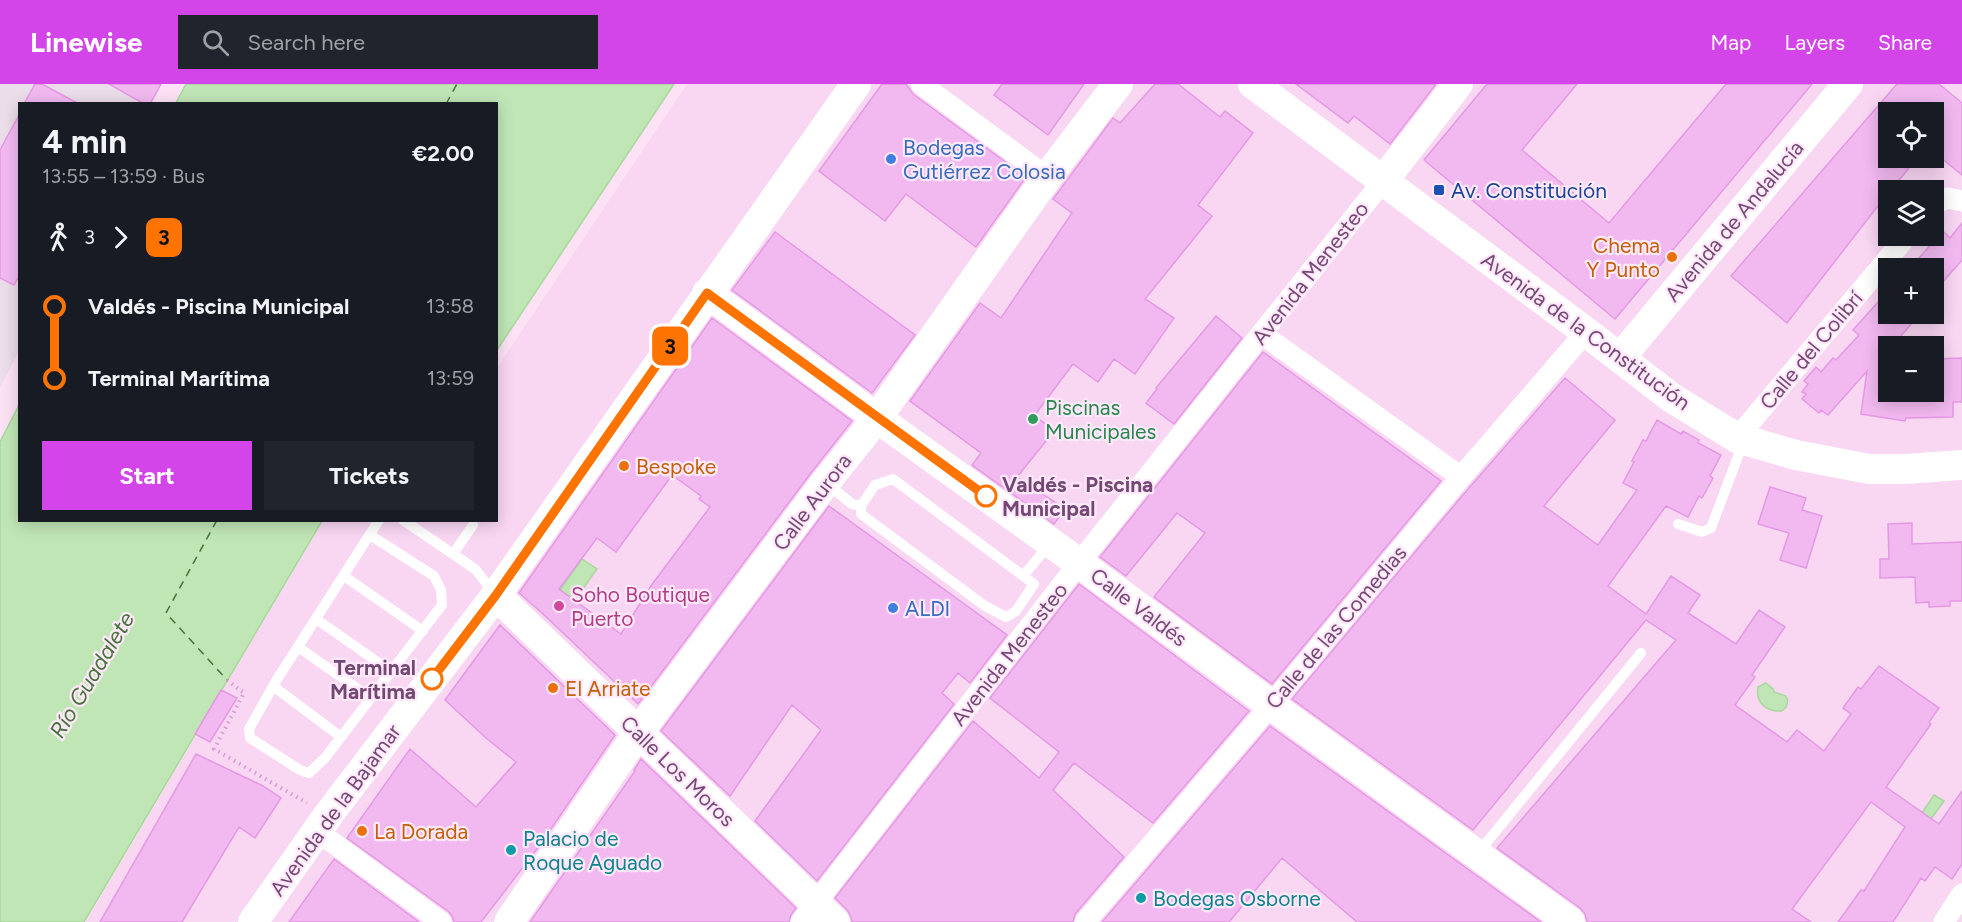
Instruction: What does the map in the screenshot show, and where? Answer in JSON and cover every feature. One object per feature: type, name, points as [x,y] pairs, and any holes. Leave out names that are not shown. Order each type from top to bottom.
[{"type":"street","name":"Avenida de la Bajamar","points":[[261,919],[317,831],[496,595],[856,84]]},
{"type":"street","points":[[921,84],[1047,177]]},
{"type":"street","name":"Calle Aurora","points":[[509,922],[638,733],[876,418],[1047,177],[1118,84]]},
{"type":"street","name":"Avenida de la Constitución","points":[[1253,84],[1672,398],[1741,439],[1796,455],[1869,469],[1962,465]]},
{"type":"street","points":[[1383,181],[1458,84]]},
{"type":"street","name":"Avenida de Andalucía","points":[[1620,358],[1848,84]]},
{"type":"street","name":"Avenida Menesteo","points":[[817,916],[1079,562],[1383,181]]},
{"type":"street","points":[[1944,200],[1948,198],[1962,201]]},
{"type":"street","name":"Calle del Colibrí","points":[[1741,439],[1899,246]]},
{"type":"street","name":"Calle Valdés","points":[[707,293],[1570,922]]},
{"type":"street","name":"Calle de las Comedias","points":[[1085,922],[1586,332]]},
{"type":"street","points":[[1262,334],[1461,477]]},
{"type":"street","name":"Calle Los Moros","points":[[496,595],[638,733],[817,916]]},
{"type":"street","points":[[317,831],[441,922]]},
{"type":"street","points":[[1944,922],[1962,894]]},
{"type":"lane","points":[[1678,524],[1702,532],[1710,528],[1741,439]]},
{"type":"lane","points":[[893,479],[1034,584],[1016,611],[1006,617],[985,606],[861,514],[861,506],[875,485],[893,479]]},
{"type":"lane","points":[[825,483],[852,504],[861,506]]},
{"type":"lane","points":[[370,535],[434,576],[441,591],[442,605],[325,758],[309,773],[300,770],[250,738],[249,729],[273,686],[370,535],[379,522]]},
{"type":"lane","points":[[406,522],[475,569],[496,595]]},
{"type":"lane","points":[[453,554],[473,525]]},
{"type":"lane","points":[[1023,576],[1051,543]]},
{"type":"lane","points":[[344,576],[423,631]]},
{"type":"lane","points":[[316,619],[392,672]]},
{"type":"lane","points":[[298,647],[371,698]]},
{"type":"lane","points":[[1477,854],[1641,653]]},
{"type":"lane","points":[[273,686],[341,737]]},
{"type":"shaded area","points":[[0,84],[161,84],[152,102],[18,102],[18,353],[0,388]]},
{"type":"shaded area","points":[[687,84],[1962,84],[1962,922],[86,922],[322,522],[498,522],[498,367]]},
{"type":"water","points":[[186,84],[674,84],[498,348],[498,102],[177,102]]},
{"type":"water","name":"Río Guadalete","points":[[18,407],[18,522],[321,522],[84,922],[0,922],[0,442]]},
{"type":"water","points":[[582,559],[597,569],[575,600],[560,590]]},
{"type":"water","points":[[1766,683],[1774,692],[1786,696],[1787,704],[1782,711],[1767,708],[1760,702],[1758,687]]},
{"type":"water","points":[[1934,795],[1944,801],[1931,819],[1922,813]]},
{"type":"building","points":[[35,84],[42,84],[75,102],[25,102]]},
{"type":"building","points":[[109,84],[161,84],[151,102],[140,102]]},
{"type":"building","points":[[882,84],[906,84],[913,94],[1026,177],[976,247],[906,194],[885,221],[819,171]]},
{"type":"building","points":[[1002,84],[1084,84],[1048,135],[994,95]]},
{"type":"building","points":[[1155,84],[1178,84],[1220,117],[1225,111],[1253,133],[1198,205],[1212,216],[1145,299],[1174,318],[1135,374],[1114,359],[1098,382],[1073,364],[1034,416],[1055,430],[1017,477],[1065,509],[1054,524],[972,465],[981,453],[910,401],[980,303],[1001,318],[1072,213],[1053,199],[1113,118],[1120,123]]},
{"type":"building","points":[[1296,84],[1436,84],[1390,144],[1354,116],[1348,123]]},
{"type":"building","points":[[1487,84],[1577,84],[1522,150],[1609,223],[1726,84],[1812,84],[1615,319],[1424,160]]},
{"type":"building","points":[[1897,84],[1939,84],[1962,103],[1962,175],[1944,160],[1944,102],[1881,102]]},
{"type":"building","points":[[1878,106],[1878,168],[1909,168],[1899,180],[1878,180],[1878,206],[1787,323],[1731,276]]},
{"type":"building","points":[[18,117],[18,278],[14,285],[0,278],[0,150]]},
{"type":"building","points":[[1962,223],[1962,260],[1944,281],[1944,258],[1919,258],[1930,246],[1944,246],[1944,232],[1950,238]]},
{"type":"building","points":[[775,232],[915,335],[872,393],[732,290]]},
{"type":"building","points":[[1878,302],[1878,324],[1911,324],[1901,336],[1878,336],[1878,402],[1944,402],[1944,359],[1962,358],[1962,402],[1953,402],[1953,417],[1906,418],[1905,421],[1861,414],[1867,371],[1828,415],[1821,410],[1819,413],[1802,399],[1806,394],[1802,392],[1808,384],[1804,381],[1816,367],[1821,372],[1833,358],[1836,360],[1859,335],[1853,330]]},
{"type":"building","points":[[1216,316],[1242,338],[1174,424],[1146,403]]},
{"type":"building","points":[[712,318],[852,421],[638,704],[519,593]],"holes":[[[672,475],[701,496],[699,499],[710,507],[653,583],[621,634],[559,589],[597,538],[616,552]]]},
{"type":"building","points":[[1263,352],[1441,481],[1272,684],[1154,597],[1205,533],[1177,513],[1126,576],[1100,557]]},
{"type":"building","points":[[1565,378],[1615,420],[1544,506],[1598,545],[1637,490],[1623,483],[1643,440],[1646,441],[1657,420],[1681,434],[1683,431],[1699,440],[1698,443],[1721,455],[1710,476],[1713,478],[1702,498],[1699,496],[1688,517],[1666,506],[1608,586],[1646,614],[1671,576],[1700,595],[1688,613],[1736,644],[1759,610],[1785,627],[1752,675],[1755,677],[1735,705],[1787,742],[1797,730],[1824,751],[1851,714],[1843,708],[1858,687],[1861,689],[1879,666],[1939,708],[1929,722],[1931,724],[1886,787],[1939,824],[1962,791],[1962,864],[1952,879],[1935,867],[1925,881],[1921,878],[1893,922],[1838,922],[1861,890],[1864,891],[1905,827],[1871,802],[1792,909],[1811,922],[1587,922],[1580,908],[1497,848],[1676,640],[1646,620],[1473,830],[1292,699],[1462,496]]},
{"type":"building","points":[[1770,487],[1806,498],[1802,510],[1822,516],[1806,568],[1780,560],[1789,533],[1758,524]]},
{"type":"building","points":[[829,506],[1007,635],[970,683],[958,673],[942,693],[954,704],[817,881],[755,821],[821,730],[792,705],[730,796],[661,731]]},
{"type":"building","points":[[1912,523],[1912,544],[1962,542],[1962,601],[1950,601],[1950,606],[1929,607],[1929,602],[1916,603],[1915,577],[1880,578],[1880,559],[1889,559],[1888,524]]},
{"type":"building","points":[[1079,584],[1249,711],[1153,823],[1074,763],[1053,790],[1124,857],[1075,914],[1073,922],[852,922],[847,910],[835,898],[973,721],[1039,778],[1059,752],[990,698]]},
{"type":"building","points":[[500,625],[615,735],[540,845],[481,922],[454,922],[449,912],[347,838],[410,749],[476,807],[516,762],[445,700]]},
{"type":"building","points":[[221,690],[237,698],[210,742],[195,734]]},
{"type":"building","points":[[1270,726],[1541,922],[1357,922],[1282,858],[1229,922],[1102,922]]},
{"type":"building","points":[[196,754],[263,786],[281,798],[255,838],[239,827],[182,922],[100,922]]},
{"type":"building","points":[[641,759],[796,908],[789,922],[530,922]]},
{"type":"building","points":[[334,859],[419,922],[289,922]]},
{"type":"ferry route","points":[[447,102],[457,84]]},
{"type":"ferry route","points":[[216,522],[166,613],[227,680]]},
{"type":"bus line","name":"3","points":[[432,679],[496,595],[707,293],[986,496]]},
{"type":"place","name":"Bodegas Gutiérrez Colosia","points":[[891,159]]},
{"type":"place","name":"Av. Constitución","points":[[1439,190]]},
{"type":"place","name":"Chema Y Punto","points":[[1672,257]]},
{"type":"place","name":"Piscinas Municipales","points":[[1033,419]]},
{"type":"place","name":"Bespoke","points":[[624,466]]},
{"type":"place","name":"Valdés - Piscina Municipal","points":[[986,496]]},
{"type":"place","name":"Soho Boutique Puerto","points":[[559,606]]},
{"type":"place","name":"ALDI","points":[[893,608]]},
{"type":"place","name":"Terminal Marítima","points":[[432,679]]},
{"type":"place","name":"El Arriate","points":[[553,688]]},
{"type":"place","name":"La Dorada","points":[[362,831]]},
{"type":"place","name":"Palacio de Roque Aguado","points":[[511,850]]},
{"type":"place","name":"Bodegas Osborne","points":[[1141,898]]}]
